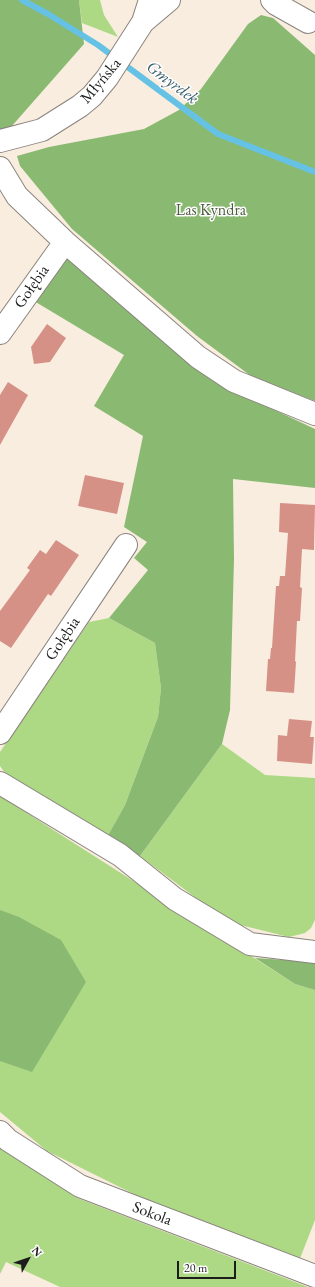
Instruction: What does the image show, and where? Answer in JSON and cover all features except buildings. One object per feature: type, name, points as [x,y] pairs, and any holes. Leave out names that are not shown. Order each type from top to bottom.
[{"type":"street","name":"Młyńska","points":[[0,141],[42,130],[63,118],[88,99],[107,78],[130,44],[143,22],[150,0]]},
{"type":"street","name":"Młyńska","points":[[143,22],[169,0]]},
{"type":"street","points":[[272,0],[311,26]]},
{"type":"street","points":[[293,0],[311,26]]},
{"type":"street","points":[[0,168],[17,196],[65,242],[198,357],[234,380],[315,414]]},
{"type":"street","name":"Gołębia","points":[[0,333],[65,242]]},
{"type":"street","name":"Gołębia","points":[[0,733],[126,545]]},
{"type":"street","points":[[0,783],[120,854],[175,899],[250,944],[315,952]]},
{"type":"street","name":"Sokola","points":[[0,1132],[8,1140],[80,1186],[315,1276]]},
{"type":"green space","points":[[0,0],[79,0],[84,44],[11,127],[0,130]]},
{"type":"green space","points":[[79,0],[100,0],[104,15],[118,37],[82,23]]},
{"type":"green space","name":"Las Kyndra","points":[[261,15],[273,18],[315,55],[315,401],[251,376],[197,336],[72,229],[20,166],[17,156],[49,147],[144,129],[179,110],[201,89],[248,24]]},
{"type":"green space","points":[[68,257],[228,388],[315,429],[315,488],[233,479],[234,559],[230,710],[222,744],[140,856],[107,837],[125,805],[158,717],[161,688],[155,643],[109,618],[148,570],[134,558],[147,542],[124,527],[143,436],[94,406],[124,355],[34,301]]},
{"type":"green space","points":[[109,618],[155,643],[161,688],[158,717],[125,805],[107,837],[7,776],[0,766],[0,752],[89,622]]},
{"type":"green space","points":[[222,744],[265,775],[315,778],[315,920],[311,928],[305,933],[289,937],[228,922],[140,856]]},
{"type":"green space","points":[[0,796],[295,984],[315,990],[315,1220],[299,1261],[154,1204],[47,1151],[0,1112]]},
{"type":"green space","points":[[0,910],[19,917],[61,940],[86,982],[32,1072],[0,1061]]},
{"type":"green space","points":[[255,958],[315,962],[315,990],[295,984]]},
{"type":"green space","points":[[0,1146],[77,1198],[308,1287],[60,1287],[6,1262],[0,1274]]},
{"type":"waterway","name":"Gmyrdek","points":[[22,0],[48,14],[98,45],[218,134],[315,172]]}]
